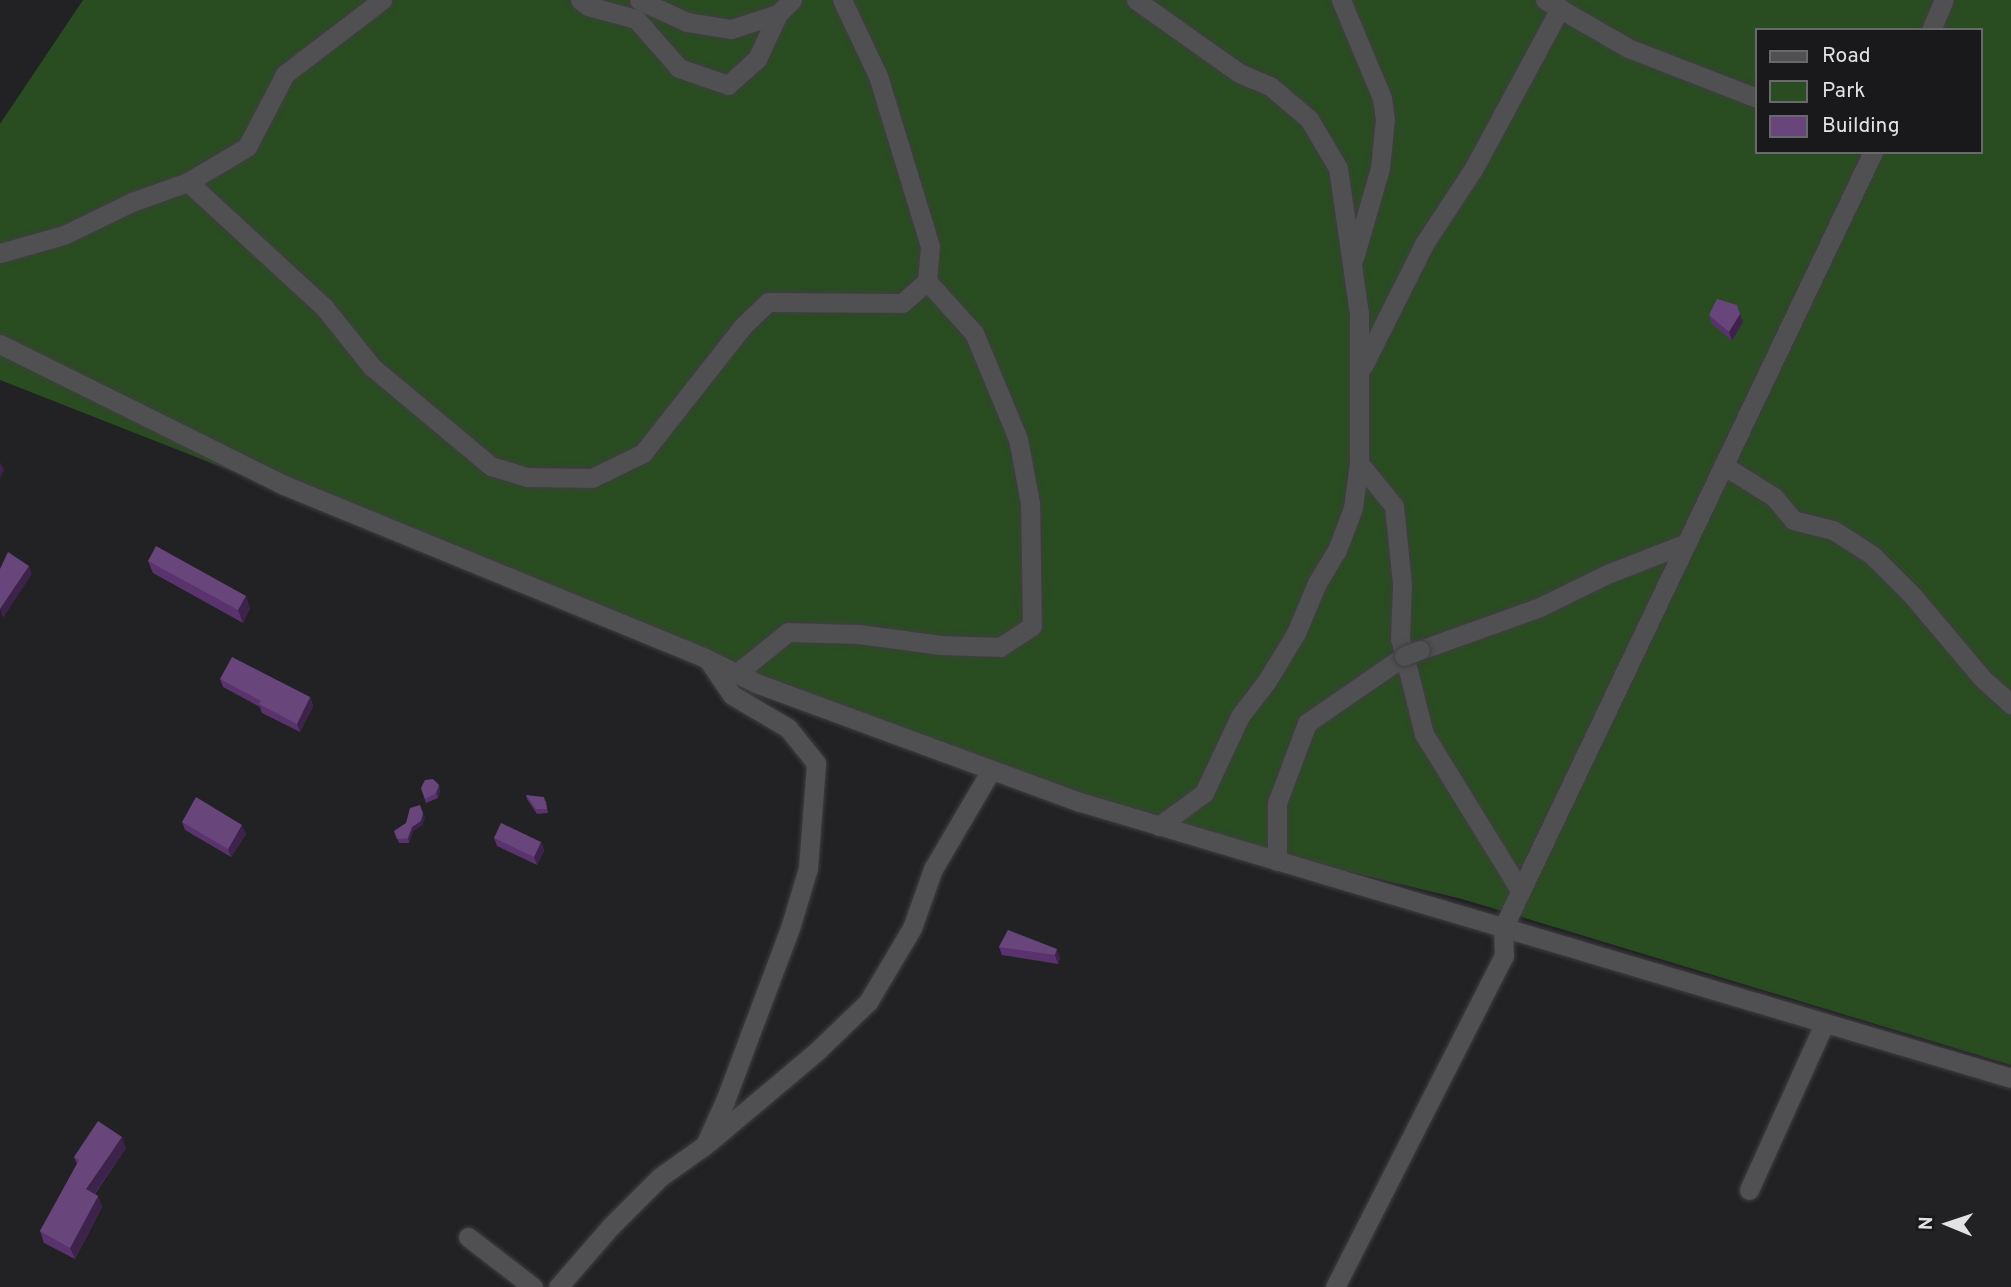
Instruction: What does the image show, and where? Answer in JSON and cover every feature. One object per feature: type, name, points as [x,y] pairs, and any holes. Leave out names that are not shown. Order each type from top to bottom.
[{"type":"street","points":[[0,253],[64,235],[132,202],[188,182],[247,147],[285,74],[383,0]]},
{"type":"street","points":[[579,0],[588,6],[636,19],[679,68],[728,85],[757,59],[785,7]]},
{"type":"street","points":[[639,0],[687,22],[731,29],[785,7]]},
{"type":"street","points":[[188,182],[324,307],[372,367],[491,466],[527,477],[592,478],[643,453],[742,327],[768,302],[902,303],[927,281],[930,246],[878,76],[842,0]]},
{"type":"street","points":[[1136,0],[1239,73],[1270,86],[1310,119],[1338,167],[1353,262],[1361,370],[1359,463],[1353,508],[1337,550],[1317,583],[1296,633],[1267,681],[1240,716],[1204,793],[1159,826]]},
{"type":"street","points":[[1341,0],[1382,98],[1385,119],[1380,168],[1353,262]]},
{"type":"street","points":[[1931,28],[1944,0]]},
{"type":"street","points":[[1361,370],[1424,244],[1474,167],[1553,4],[1628,48],[1756,98]]},
{"type":"street","points":[[1335,1287],[1504,956],[1503,928],[1520,890],[1872,154]]},
{"type":"street","points":[[736,674],[789,632],[858,634],[941,645],[1000,647],[1032,626],[1030,502],[1018,439],[974,333],[927,281]]},
{"type":"street","points":[[0,344],[285,485],[709,660],[736,674],[1080,802],[2011,1078]]},
{"type":"street","points":[[1359,463],[1394,506],[1402,584],[1400,638],[1424,734],[1520,890]]},
{"type":"street","points":[[1723,465],[1774,497],[1793,520],[1833,530],[1872,555],[1912,595],[1983,679],[2011,704]]},
{"type":"street","points":[[1277,861],[1278,803],[1307,723],[1412,653],[1540,607],[1605,575],[1684,544]]},
{"type":"street","points":[[705,1144],[725,1101],[791,925],[804,880],[816,763],[788,728],[732,695],[709,660]]},
{"type":"street","points":[[558,1287],[611,1226],[660,1177],[797,1069],[868,1002],[912,928],[933,869],[991,769]]},
{"type":"street","points":[[1749,1190],[1824,1024]]},
{"type":"street","points":[[468,1237],[533,1287]]},
{"type":"green space","points":[[83,0],[2011,0],[2011,1065],[1462,899],[1159,826],[821,702],[0,380],[0,124]]},
{"type":"building","points":[[1717,299],[1737,305],[1740,314],[1729,332],[1709,315]]},
{"type":"building","points":[[156,546],[246,596],[238,610],[148,561]]},
{"type":"building","points":[[8,552],[29,566],[0,609],[0,569]]},
{"type":"building","points":[[232,657],[310,697],[297,724],[220,679]]},
{"type":"building","points":[[433,779],[439,785],[436,793],[425,799],[421,788],[425,780]]},
{"type":"building","points":[[526,795],[544,797],[547,809],[536,809]]},
{"type":"building","points":[[196,797],[242,825],[228,849],[182,822]]},
{"type":"building","points":[[420,805],[423,813],[421,821],[412,827],[408,838],[397,839],[394,831],[406,823],[410,808]]},
{"type":"building","points":[[501,823],[541,842],[534,857],[494,838]]},
{"type":"building","points":[[1008,930],[1057,949],[1055,955],[999,947]]},
{"type":"building","points":[[98,1121],[122,1137],[86,1189],[98,1196],[70,1248],[40,1231],[79,1160],[74,1157]]}]
